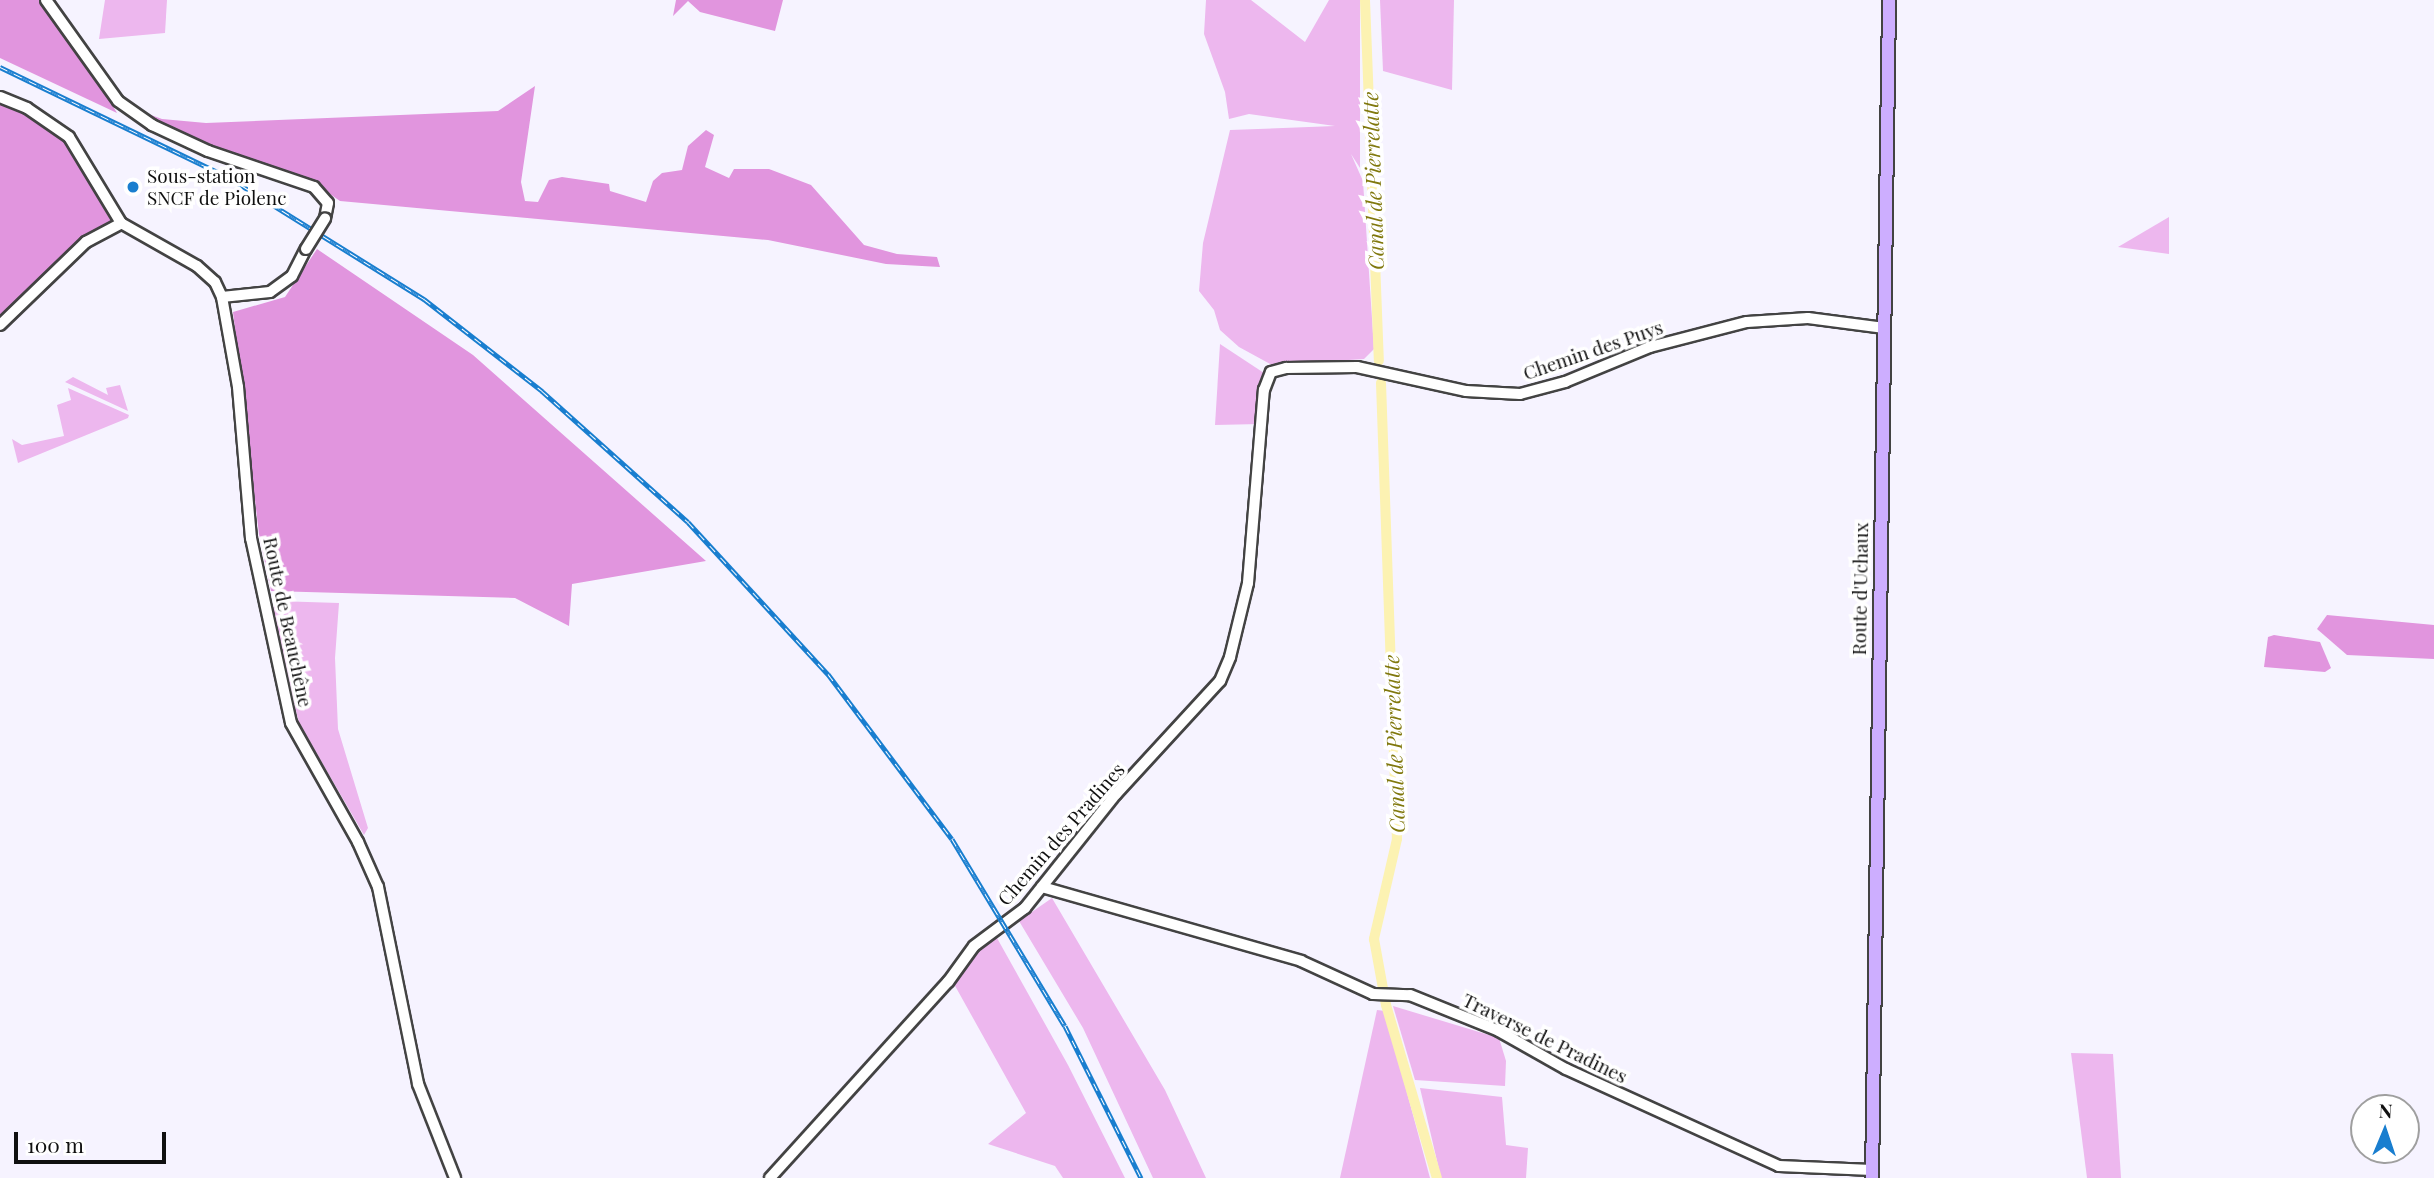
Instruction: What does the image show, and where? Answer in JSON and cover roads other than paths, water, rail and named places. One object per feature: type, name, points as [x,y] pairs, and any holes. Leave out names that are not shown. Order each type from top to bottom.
[{"type":"main road","name":"Route d'Uchaux","points":[[1872,1174],[1889,0]]},
{"type":"street","points":[[46,0],[118,101],[152,125],[208,151],[314,187],[328,203],[325,218],[292,276],[270,292],[222,298]]},
{"type":"street","points":[[0,97],[27,108],[69,137],[121,223],[86,242],[0,325]]},
{"type":"street","name":"Route de Beauchêne","points":[[121,223],[197,266],[215,282],[222,298],[238,387],[251,538],[291,723],[358,842],[378,887],[418,1084],[455,1178]]},
{"type":"street","name":"Chemin des Puys","points":[[1271,372],[1286,368],[1357,367],[1466,391],[1520,394],[1565,382],[1650,347],[1747,322],[1808,318],[1884,328]]},
{"type":"street","name":"Chemin des Pradines","points":[[770,1178],[948,982],[974,946],[1017,915],[1116,794],[1220,681],[1248,583],[1264,390],[1271,372]]},
{"type":"street","name":"Traverse de Pradines","points":[[1042,887],[1301,961],[1384,993],[1410,995],[1499,1031],[1578,1075],[1779,1166],[1872,1174]]},
{"type":"waterway","name":"Canal de Pierrelatte","points":[[1365,0],[1379,361]]},
{"type":"waterway","name":"Canal de Pierrelatte","points":[[1381,383],[1397,839],[1374,939],[1386,1005],[1437,1178]]},
{"type":"railway","points":[[0,67],[228,177],[424,299],[542,391],[688,522],[828,674],[952,839],[1065,1026],[1141,1178]]},
{"type":"place","name":"Sous-station SNCF de Piolenc","points":[[133,187]]}]
